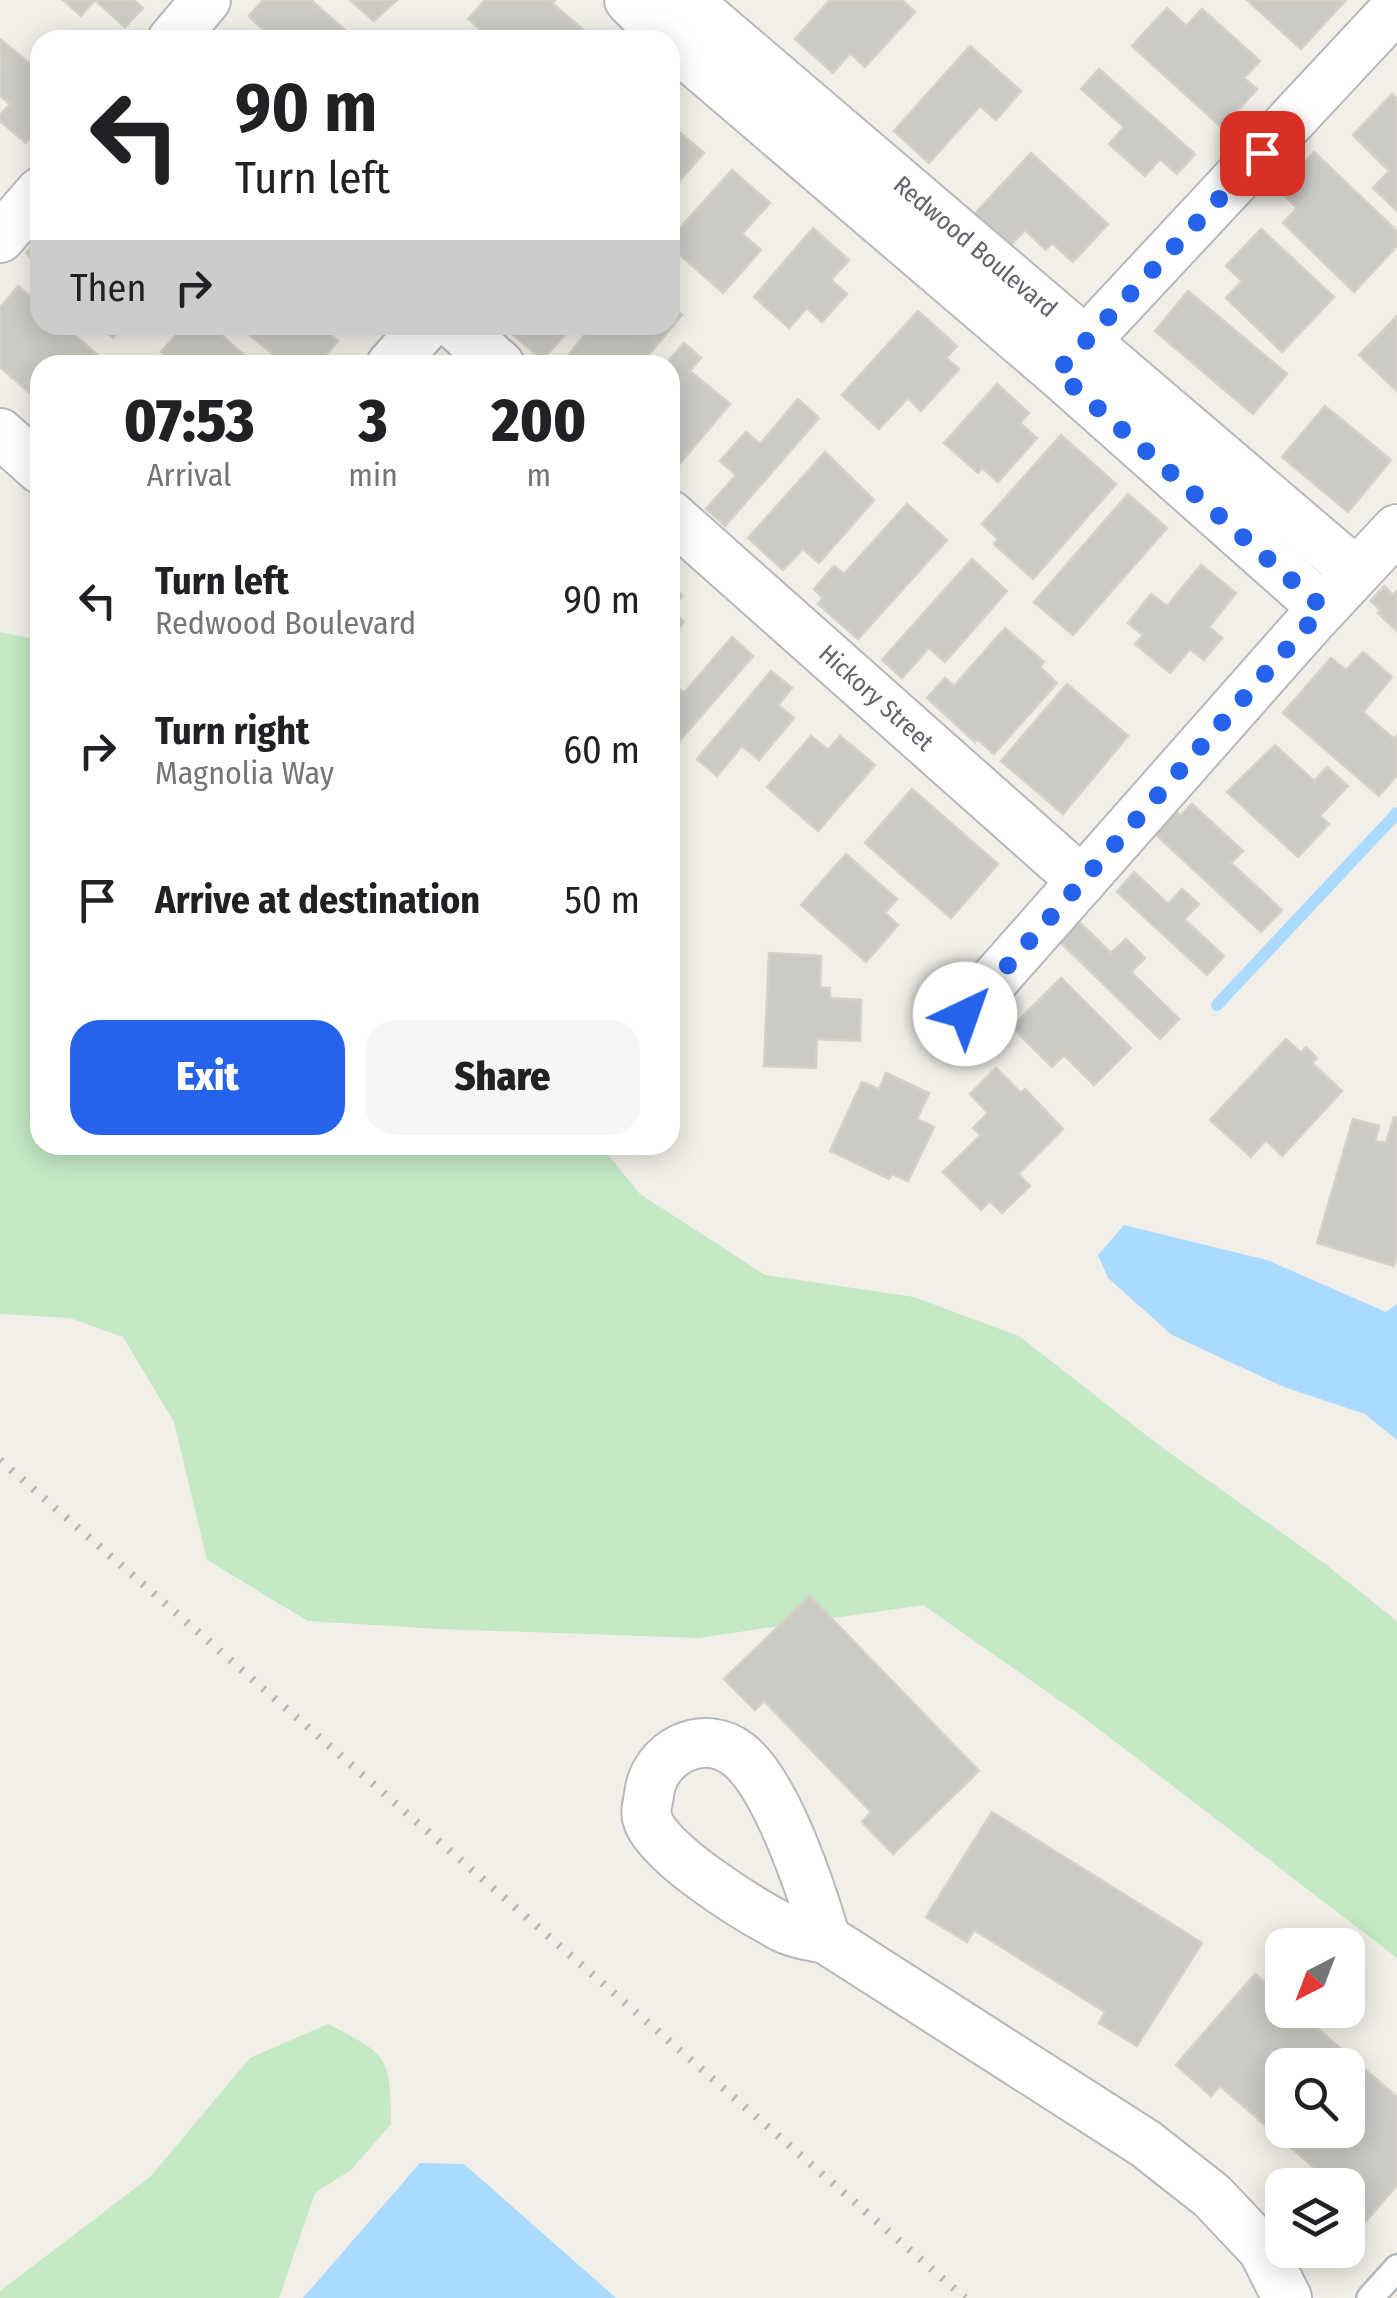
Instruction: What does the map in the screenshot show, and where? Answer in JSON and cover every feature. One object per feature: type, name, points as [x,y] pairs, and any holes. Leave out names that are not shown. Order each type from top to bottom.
[{"type":"street","points":[[180,30],[206,0]]},
{"type":"street","name":"Redwood Boulevard","points":[[629,0],[677,29]]},
{"type":"street","points":[[1072,357],[1397,8]]},
{"type":"street","name":"Redwood Boulevard","points":[[680,31],[1072,357],[1356,572]]},
{"type":"street","points":[[0,238],[30,204]]},
{"type":"street","points":[[400,355],[418,335]]},
{"type":"street","points":[[466,335],[489,355]]},
{"type":"street","name":"Redwood Boulevard","points":[[1072,357],[1323,608]]},
{"type":"street","points":[[0,433],[30,460]]},
{"type":"street","name":"Hickory Street","points":[[680,524],[1082,881]]},
{"type":"street","points":[[965,1014],[1397,529]]},
{"type":"street","points":[[826,1940],[1146,2144],[1186,2175],[1212,2196],[1263,2250],[1287,2298]]},
{"type":"lane","points":[[1370,2298],[1397,2268]]},
{"type":"green space","points":[[0,632],[30,638],[30,1155],[608,1155],[640,1194],[765,1275],[914,1297],[1019,1336],[1397,1621],[1397,1958],[1365,1933],[1365,1928],[1358,1928],[1079,1714],[923,1605],[698,1638],[308,1621],[207,1560],[174,1422],[123,1337],[70,1318],[0,1314]]},
{"type":"green space","points":[[328,2024],[363,2043],[382,2060],[390,2084],[391,2124],[351,2170],[315,2193],[279,2298],[0,2298],[0,2291],[150,2177],[250,2058]]},
{"type":"water","points":[[1124,1225],[1267,1260],[1386,1312],[1397,1304],[1397,1440],[1365,1414],[1284,1387],[1172,1335],[1108,1278],[1098,1255]]},
{"type":"water","points":[[420,2163],[464,2164],[616,2298],[303,2298]]},
{"type":"building","points":[[63,0],[95,0],[81,16]]},
{"type":"building","points":[[95,0],[134,0],[143,8],[125,27]]},
{"type":"building","points":[[263,0],[311,0],[345,30],[263,30],[249,16]]},
{"type":"building","points":[[350,0],[397,0],[374,21]]},
{"type":"building","points":[[485,0],[555,0],[552,3],[583,30],[481,30],[468,19]]},
{"type":"building","points":[[830,0],[902,0],[915,12],[865,67],[850,53],[833,73],[795,39]]},
{"type":"building","points":[[1247,0],[1346,0],[1301,49]]},
{"type":"building","points":[[1167,8],[1186,26],[1202,9],[1260,61],[1244,78],[1257,89],[1222,128],[1132,46]]},
{"type":"building","points":[[0,39],[30,64],[30,138],[26,143],[0,121],[0,115],[10,104],[0,96]]},
{"type":"building","points":[[970,46],[1021,91],[996,120],[980,106],[929,163],[894,131]]},
{"type":"building","points":[[1099,69],[1195,154],[1177,174],[1160,159],[1145,176],[1109,144],[1124,127],[1081,89]]},
{"type":"building","points":[[1392,94],[1397,99],[1397,211],[1373,188],[1389,171],[1353,135]]},
{"type":"building","points":[[680,133],[704,153],[680,181]]},
{"type":"building","points":[[1314,152],[1397,231],[1397,246],[1354,292],[1283,223],[1297,208],[1279,190]]},
{"type":"building","points":[[1031,153],[1108,224],[1073,262],[1052,243],[1046,250],[1025,230],[1006,250],[971,218]]},
{"type":"building","points":[[732,170],[770,203],[742,234],[761,250],[723,293],[680,255],[680,228]]},
{"type":"building","points":[[813,228],[849,260],[831,280],[847,294],[822,322],[807,308],[789,328],[754,297]]},
{"type":"building","points":[[1261,229],[1334,297],[1282,352],[1226,298],[1242,281],[1226,266]]},
{"type":"building","points":[[18,286],[30,296],[30,335],[74,335],[98,355],[30,355],[30,393],[0,367],[0,308]]},
{"type":"building","points":[[1188,291],[1287,374],[1253,414],[1155,331]]},
{"type":"building","points":[[918,311],[957,346],[946,358],[959,369],[921,411],[908,398],[879,429],[842,395]]},
{"type":"building","points":[[1397,316],[1397,391],[1359,355]]},
{"type":"building","points":[[176,335],[221,335],[244,355],[164,355],[161,352]]},
{"type":"building","points":[[250,335],[331,335],[338,341],[326,355],[274,355]]},
{"type":"building","points":[[513,335],[565,335],[547,355],[536,355]]},
{"type":"building","points":[[585,335],[665,335],[648,355],[568,355]]},
{"type":"building","points":[[684,343],[701,358],[690,371],[730,404],[680,463],[680,355],[674,355]]},
{"type":"building","points":[[997,384],[1029,413],[1020,423],[1037,438],[998,482],[982,468],[978,473],[944,443]]},
{"type":"building","points":[[798,399],[819,418],[725,526],[706,509],[736,475],[720,461],[746,432],[760,444]]},
{"type":"building","points":[[1325,406],[1391,460],[1348,512],[1282,457]]},
{"type":"building","points":[[1061,435],[1116,484],[1033,579],[994,544],[998,539],[982,524]]},
{"type":"building","points":[[825,452],[874,500],[819,563],[803,549],[783,570],[748,538]]},
{"type":"building","points":[[1128,494],[1167,528],[1073,635],[1034,602]]},
{"type":"building","points":[[907,504],[947,540],[858,639],[818,604],[823,598],[814,589],[834,566],[844,574]]},
{"type":"building","points":[[972,559],[1007,591],[945,662],[929,648],[902,678],[882,660]]},
{"type":"building","points":[[1201,565],[1236,593],[1209,627],[1222,638],[1204,660],[1190,649],[1170,673],[1135,644],[1143,635],[1128,623],[1151,594],[1167,606]]},
{"type":"building","points":[[1384,586],[1393,595],[1397,591],[1397,631],[1371,601]]},
{"type":"building","points":[[1005,628],[1044,662],[1040,667],[1057,683],[994,754],[927,698],[945,678],[954,686]]},
{"type":"building","points":[[732,637],[753,656],[680,740],[680,690],[684,693]]},
{"type":"building","points":[[1363,652],[1392,677],[1363,712],[1394,739],[1397,735],[1397,775],[1379,796],[1283,713],[1331,658],[1346,670]]},
{"type":"building","points":[[771,671],[792,688],[778,705],[794,718],[759,760],[742,746],[717,776],[697,759]]},
{"type":"building","points":[[1067,684],[1128,736],[1063,814],[1001,761]]},
{"type":"building","points":[[811,736],[828,750],[840,736],[875,765],[818,831],[767,787]]},
{"type":"building","points":[[1275,745],[1314,781],[1327,767],[1348,786],[1320,816],[1329,824],[1298,857],[1227,792]]},
{"type":"building","points":[[912,789],[998,864],[951,918],[865,843]]},
{"type":"building","points":[[1192,804],[1243,851],[1231,863],[1282,910],[1261,932],[1155,834],[1176,812],[1180,816]]},
{"type":"building","points":[[846,854],[897,899],[885,913],[898,925],[866,962],[801,905]]},
{"type":"building","points":[[1134,872],[1168,904],[1182,889],[1199,904],[1184,919],[1224,956],[1207,975],[1117,892]]},
{"type":"building","points":[[1076,919],[1111,953],[1126,939],[1145,958],[1131,972],[1179,1019],[1160,1039],[1057,939]]},
{"type":"building","points":[[769,953],[821,956],[820,988],[830,988],[830,998],[861,1000],[860,1041],[817,1039],[816,1068],[764,1066]]},
{"type":"building","points":[[1061,978],[1131,1048],[1094,1085],[1064,1055],[1052,1067],[1012,1027]]},
{"type":"building","points":[[1286,1039],[1301,1053],[1306,1047],[1317,1058],[1312,1063],[1342,1091],[1282,1156],[1266,1140],[1251,1157],[1210,1120]]},
{"type":"building","points":[[996,1068],[1021,1093],[1025,1089],[1063,1129],[1018,1174],[1030,1186],[1002,1213],[990,1201],[981,1210],[943,1172],[981,1135],[973,1128],[988,1113],[970,1094]]},
{"type":"building","points":[[886,1073],[929,1093],[917,1119],[934,1127],[908,1181],[892,1174],[889,1179],[830,1151],[862,1082],[879,1089]]},
{"type":"building","points":[[1394,1117],[1394,1266],[1317,1243],[1353,1119],[1379,1126],[1375,1141],[1386,1143]]},
{"type":"building","points":[[810,1596],[979,1771],[893,1854],[862,1822],[871,1812],[764,1701],[755,1710],[724,1679]]},
{"type":"building","points":[[992,1812],[1202,1943],[1137,2046],[1099,2023],[1105,2012],[974,1930],[967,1942],[926,1917]]},
{"type":"building","points":[[1255,1974],[1265,1983],[1265,2028],[1317,2028],[1340,2048],[1265,2048],[1265,2125],[1220,2086],[1211,2096],[1176,2065]]},
{"type":"building","points":[[1365,2069],[1397,2097],[1397,2185],[1365,2222],[1365,2168],[1314,2168],[1291,2148],[1365,2148]]},
{"type":"waterway","points":[[1217,1005],[1397,813]]},
{"type":"railway","points":[[0,1460],[965,2298]]},
{"type":"route","points":[[965,1014],[1323,608],[1057,372],[1262,153]]}]
